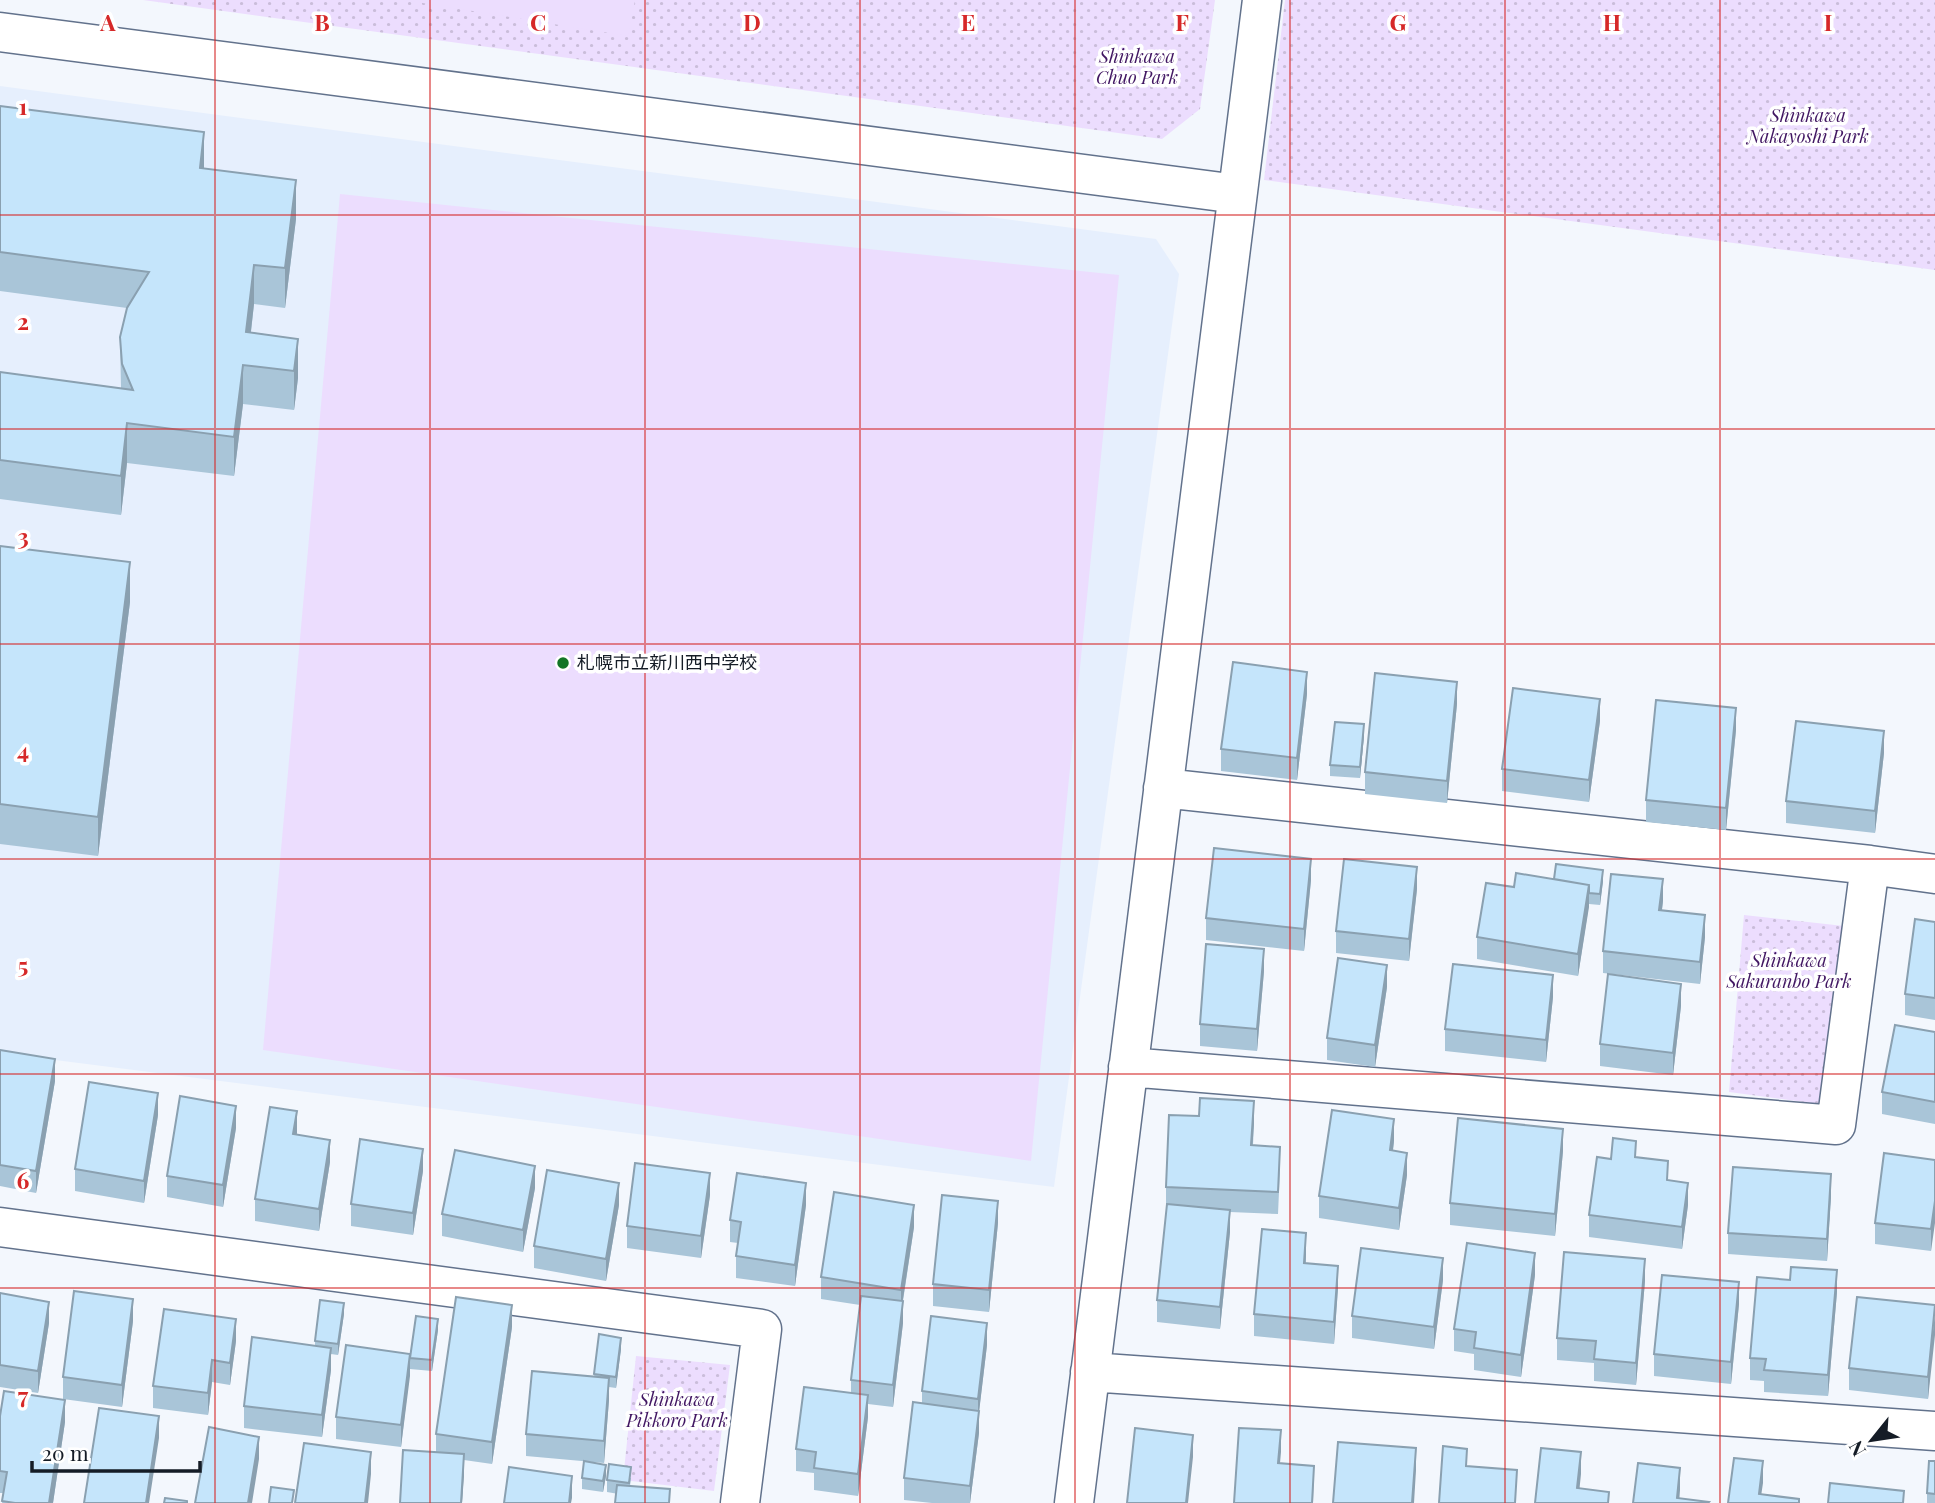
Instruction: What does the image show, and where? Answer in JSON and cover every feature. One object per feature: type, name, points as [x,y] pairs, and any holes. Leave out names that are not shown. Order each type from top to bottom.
[{"type":"street","points":[[1074,1503],[1262,0]]},
{"type":"street","points":[[0,32],[1237,194]]},
{"type":"street","points":[[1163,788],[1935,874]]},
{"type":"street","points":[[1128,1067],[1836,1125],[1870,865]]},
{"type":"street","points":[[0,1227],[762,1329],[740,1503]]},
{"type":"street","points":[[1090,1372],[1935,1431]]},
{"type":"shaded area","name":"札幌市立新川西中学校","points":[[0,86],[1156,239],[1179,274],[1054,1187],[0,1053]]},
{"type":"green space","name":"Shinkawa Chuo Park","points":[[143,0],[1215,0],[1200,109],[1162,139]]},
{"type":"green space","points":[[404,0],[635,0],[628,36]]},
{"type":"green space","name":"Shinkawa Nakayoshi Park","points":[[1285,0],[1935,0],[1935,270],[1264,180]]},
{"type":"green space","name":"札幌市立新川西中学校","points":[[340,194],[1119,275],[1031,1161],[263,1050]]},
{"type":"green space","name":"Shinkawa Sakuranbo Park","points":[[1744,915],[1844,926],[1827,1105],[1729,1092]]},
{"type":"green space","name":"Shinkawa Pikkoro Park","points":[[636,1356],[730,1365],[714,1491],[623,1480]]},
{"type":"building","points":[[0,106],[204,132],[200,168],[296,180],[285,268],[254,265],[246,332],[298,339],[294,371],[243,365],[234,437],[127,423],[121,476],[0,460],[0,372],[133,390],[122,364],[120,337],[127,308],[149,272],[0,252]]},
{"type":"building","points":[[0,546],[130,562],[98,817],[0,804]]},
{"type":"building","points":[[1233,662],[1307,672],[1297,758],[1221,749]]},
{"type":"building","points":[[1375,673],[1457,682],[1447,781],[1365,772]]},
{"type":"building","points":[[1513,688],[1600,699],[1589,780],[1502,769]]},
{"type":"building","points":[[1656,700],[1736,708],[1726,808],[1646,800]]},
{"type":"building","points":[[1796,721],[1884,731],[1875,811],[1786,801]]},
{"type":"building","points":[[1335,722],[1364,724],[1360,767],[1330,765]]},
{"type":"building","points":[[1214,848],[1311,859],[1304,929],[1206,918]]},
{"type":"building","points":[[1344,859],[1417,867],[1409,939],[1336,931]]},
{"type":"building","points":[[1556,864],[1603,870],[1600,894],[1589,893],[1589,885],[1554,879]]},
{"type":"building","points":[[1516,873],[1589,885],[1578,954],[1477,937],[1486,883],[1514,887]]},
{"type":"building","points":[[1611,874],[1663,879],[1659,910],[1705,915],[1700,962],[1603,951]]},
{"type":"building","points":[[1915,919],[1935,922],[1935,998],[1905,994]]},
{"type":"building","points":[[1206,944],[1264,949],[1257,1029],[1200,1024]]},
{"type":"building","points":[[1338,958],[1387,965],[1375,1045],[1327,1038]]},
{"type":"building","points":[[1453,964],[1553,975],[1546,1040],[1445,1029]]},
{"type":"building","points":[[1608,974],[1681,984],[1673,1053],[1600,1044]]},
{"type":"building","points":[[1895,1025],[1935,1032],[1935,1102],[1882,1092]]},
{"type":"building","points":[[0,1050],[55,1059],[36,1171],[0,1165]]},
{"type":"building","points":[[89,1082],[158,1093],[144,1181],[75,1169]]},
{"type":"building","points":[[180,1096],[236,1106],[223,1185],[167,1176]]},
{"type":"building","points":[[1200,1098],[1254,1101],[1251,1145],[1280,1147],[1278,1192],[1166,1187],[1169,1115],[1199,1116]]},
{"type":"building","points":[[270,1107],[297,1111],[293,1134],[330,1140],[319,1209],[255,1199]]},
{"type":"building","points":[[1332,1110],[1394,1119],[1390,1150],[1407,1153],[1399,1208],[1319,1196]]},
{"type":"building","points":[[1458,1118],[1563,1129],[1555,1214],[1450,1203]]},
{"type":"building","points":[[1613,1138],[1636,1141],[1635,1157],[1668,1161],[1667,1180],[1688,1183],[1682,1227],[1589,1215],[1597,1157],[1611,1159]]},
{"type":"building","points":[[360,1139],[423,1149],[413,1213],[351,1204]]},
{"type":"building","points":[[455,1150],[535,1166],[523,1230],[442,1214]]},
{"type":"building","points":[[1884,1153],[1935,1160],[1935,1201],[1931,1229],[1875,1223]]},
{"type":"building","points":[[635,1163],[710,1173],[701,1236],[627,1226]]},
{"type":"building","points":[[1733,1167],[1831,1174],[1827,1239],[1728,1233]]},
{"type":"building","points":[[547,1170],[619,1183],[606,1259],[534,1246]]},
{"type":"building","points":[[737,1173],[806,1183],[795,1265],[736,1256],[741,1222],[730,1220]]},
{"type":"building","points":[[834,1192],[914,1205],[901,1290],[821,1277]]},
{"type":"building","points":[[942,1195],[998,1201],[989,1290],[933,1284]]},
{"type":"building","points":[[1167,1204],[1230,1210],[1220,1307],[1157,1300]]},
{"type":"building","points":[[1262,1229],[1306,1233],[1304,1263],[1338,1266],[1334,1322],[1254,1314]]},
{"type":"building","points":[[1467,1243],[1535,1253],[1521,1355],[1474,1348],[1476,1332],[1454,1329]]},
{"type":"building","points":[[1361,1248],[1443,1258],[1434,1327],[1352,1316]]},
{"type":"building","points":[[1564,1252],[1645,1259],[1636,1363],[1594,1359],[1596,1341],[1557,1338]]},
{"type":"building","points":[[1791,1267],[1837,1270],[1828,1375],[1764,1370],[1766,1359],[1750,1358],[1757,1277],[1790,1280]]},
{"type":"building","points":[[1662,1275],[1739,1282],[1731,1362],[1654,1354]]},
{"type":"building","points":[[74,1291],[133,1299],[122,1385],[63,1377]]},
{"type":"building","points":[[0,1293],[49,1302],[38,1371],[0,1365]]},
{"type":"building","points":[[861,1296],[903,1301],[893,1385],[851,1380]]},
{"type":"building","points":[[456,1297],[512,1305],[492,1442],[436,1434]]},
{"type":"building","points":[[1857,1297],[1935,1305],[1928,1377],[1849,1368]]},
{"type":"building","points":[[320,1300],[344,1303],[338,1344],[315,1341]]},
{"type":"building","points":[[164,1309],[236,1319],[230,1363],[212,1360],[208,1393],[153,1386]]},
{"type":"building","points":[[416,1316],[438,1319],[432,1360],[410,1358]]},
{"type":"building","points":[[931,1316],[987,1323],[978,1399],[922,1391]]},
{"type":"building","points":[[599,1334],[621,1338],[616,1377],[594,1374]]},
{"type":"building","points":[[252,1337],[331,1348],[322,1415],[244,1406]]},
{"type":"building","points":[[346,1345],[410,1354],[401,1425],[336,1417]]},
{"type":"building","points":[[532,1371],[609,1378],[604,1441],[526,1434]]},
{"type":"building","points":[[804,1387],[868,1395],[858,1474],[814,1468],[816,1452],[796,1449]]},
{"type":"building","points":[[4,1391],[65,1400],[49,1503],[2,1501],[7,1472],[0,1471],[0,1416]]},
{"type":"building","points":[[913,1402],[979,1411],[970,1486],[904,1478]]},
{"type":"building","points":[[99,1408],[159,1416],[146,1503],[84,1503]]},
{"type":"building","points":[[209,1427],[259,1437],[248,1503],[195,1503]]},
{"type":"building","points":[[1135,1428],[1193,1435],[1186,1503],[1127,1503]]},
{"type":"building","points":[[1239,1428],[1281,1430],[1278,1463],[1314,1466],[1312,1503],[1234,1503]]},
{"type":"building","points":[[1338,1442],[1416,1448],[1412,1503],[1333,1503]]},
{"type":"building","points":[[304,1443],[371,1452],[365,1503],[295,1503]]},
{"type":"building","points":[[1443,1446],[1467,1449],[1466,1466],[1517,1470],[1515,1503],[1439,1503]]},
{"type":"building","points":[[1541,1448],[1581,1452],[1577,1488],[1609,1492],[1608,1503],[1535,1503]]},
{"type":"building","points":[[403,1450],[464,1454],[461,1503],[400,1503]]},
{"type":"building","points":[[1734,1458],[1763,1461],[1759,1494],[1799,1499],[1799,1503],[1728,1503]]},
{"type":"building","points":[[584,1461],[606,1465],[603,1481],[582,1478]]},
{"type":"building","points":[[1929,1461],[1935,1461],[1935,1494],[1927,1493]]},
{"type":"building","points":[[1638,1463],[1680,1468],[1677,1498],[1709,1502],[1633,1503]]},
{"type":"building","points":[[609,1464],[631,1467],[629,1483],[607,1480]]},
{"type":"building","points":[[509,1467],[572,1476],[569,1503],[504,1503]]},
{"type":"building","points":[[1830,1483],[1904,1491],[1903,1503],[1828,1503]]},
{"type":"building","points":[[617,1485],[670,1489],[669,1503],[615,1503]]},
{"type":"building","points":[[271,1487],[294,1490],[292,1503],[269,1503]]},
{"type":"building","points":[[165,1498],[187,1501],[187,1503],[164,1503]]},
{"type":"place","name":"札幌市立新川西中学校","points":[[563,663]]}]
